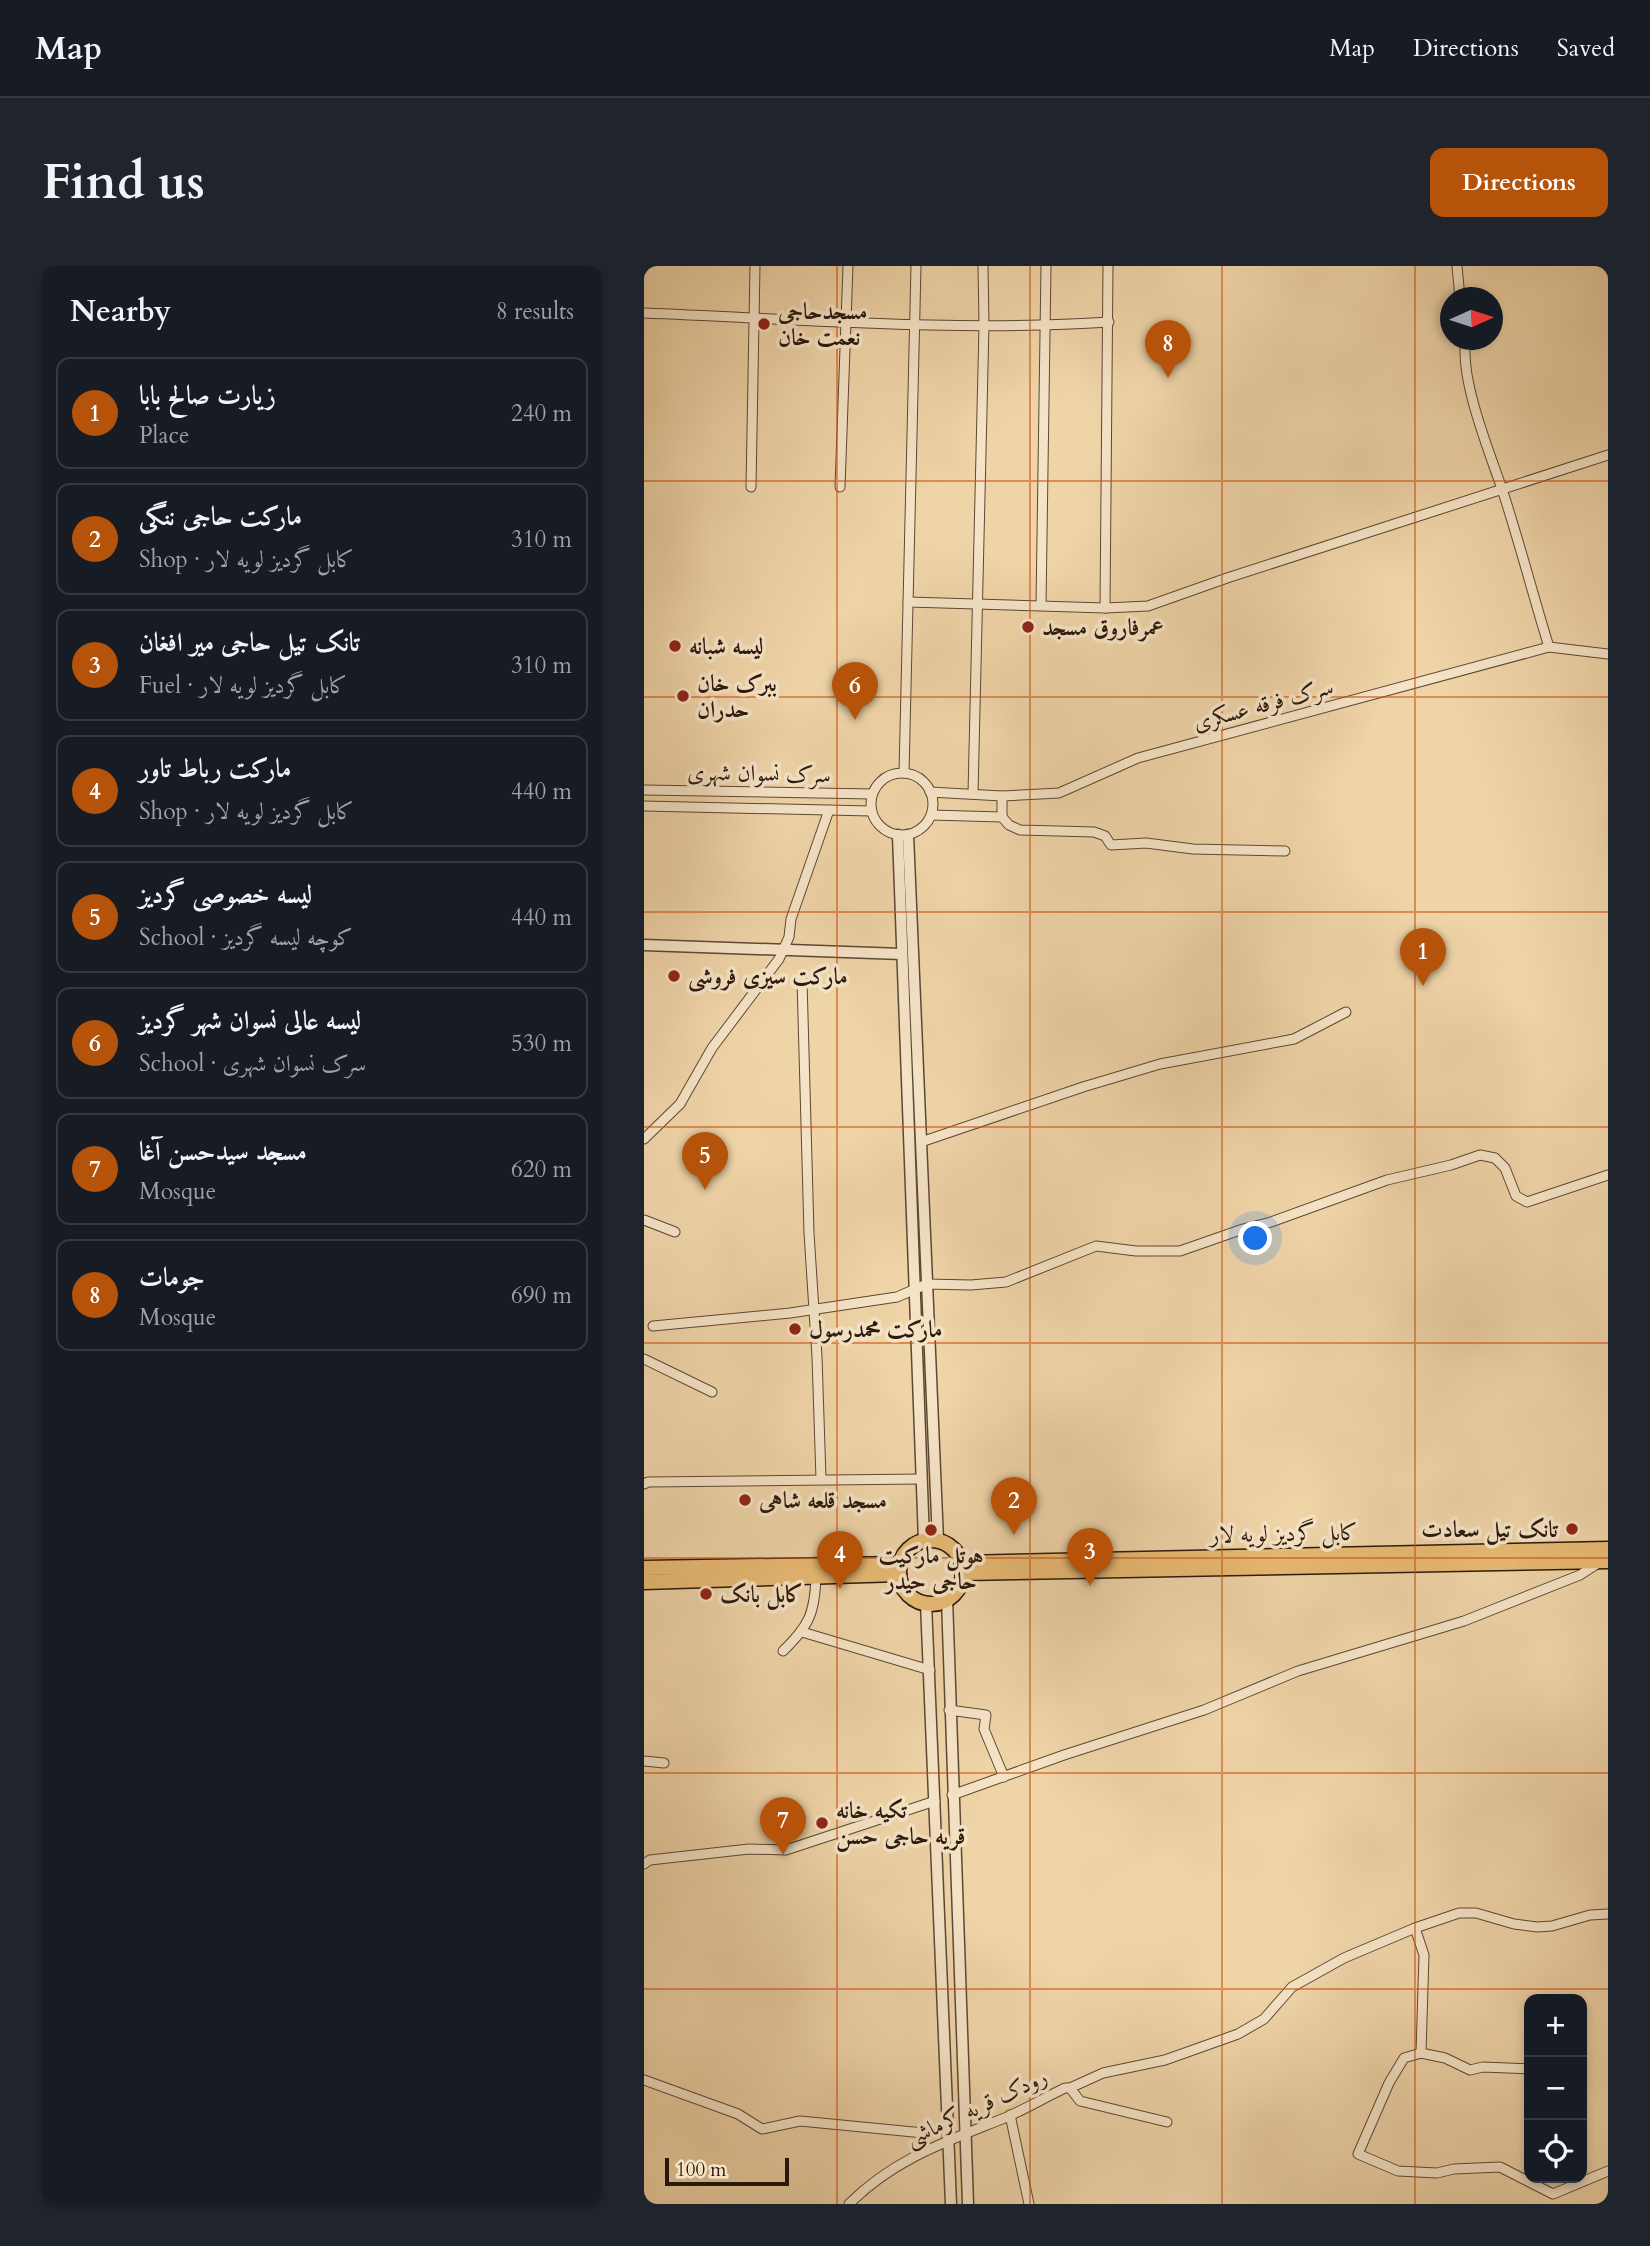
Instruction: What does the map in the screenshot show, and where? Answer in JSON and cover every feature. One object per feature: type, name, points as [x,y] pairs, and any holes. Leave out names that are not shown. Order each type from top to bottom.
[{"type":"highway","points":[[931,1541],[950,1546],[962,1568],[960,1583],[947,1599],[926,1603],[908,1594],[902,1585],[900,1569],[911,1547],[931,1541]]},
{"type":"highway","name":"کابل گردیز لویه لار","points":[[962,1568],[1606,1557]]},
{"type":"highway","points":[[644,1568],[900,1569]]},
{"type":"highway","points":[[644,1582],[816,1576],[900,1569]]},
{"type":"street","points":[[751,487],[755,266]]},
{"type":"street","points":[[840,487],[848,266]]},
{"type":"street","points":[[904,773],[916,266]]},
{"type":"street","points":[[973,794],[984,325],[983,266]]},
{"type":"street","points":[[1041,605],[1046,266]]},
{"type":"street","points":[[1105,608],[1108,266]]},
{"type":"street","points":[[1457,266],[1459,287]]},
{"type":"street","points":[[644,313],[984,325],[1045,326],[1109,322]]},
{"type":"street","points":[[1464,350],[1480,427],[1502,489],[1549,648]]},
{"type":"street","points":[[908,602],[1105,608],[1148,606],[1608,455]]},
{"type":"street","name":"سرک فرقه عسکری","points":[[930,792],[1002,796],[1059,793],[1138,758],[1549,648],[1608,654]]},
{"type":"street","points":[[904,773],[921,780],[930,792],[933,800],[931,815],[922,828],[903,835],[881,827],[871,811],[872,794],[883,779],[891,775],[904,773]]},
{"type":"street","name":"سرک نسوان شهری","points":[[644,790],[872,794]]},
{"type":"street","points":[[1002,796],[1002,817],[1009,825],[1020,830],[1094,832],[1105,836],[1111,845],[1146,843],[1194,849],[1285,851]]},
{"type":"street","name":"سرک نسوان شهری","points":[[644,806],[871,811]]},
{"type":"street","points":[[644,1139],[680,1104],[705,1059],[779,959],[829,810]]},
{"type":"street","points":[[931,815],[1002,817]]},
{"type":"street","points":[[903,835],[902,954],[921,1479],[931,1541]]},
{"type":"street","points":[[903,835],[927,1284],[931,1541]]},
{"type":"street","points":[[644,946],[902,954]]},
{"type":"street","points":[[802,980],[809,1233],[821,1479]]},
{"type":"street","points":[[921,1142],[1160,1063],[1294,1039],[1346,1012]]},
{"type":"street","points":[[653,1326],[814,1310],[897,1297],[927,1284],[971,1285],[1006,1282],[1096,1246],[1136,1251],[1180,1251],[1272,1222],[1387,1180],[1451,1165],[1479,1155],[1494,1158],[1505,1168],[1516,1196],[1527,1202],[1608,1175]]},
{"type":"street","points":[[644,1220],[675,1232]]},
{"type":"street","points":[[644,1359],[712,1392]]},
{"type":"street","points":[[644,1484],[921,1479]]},
{"type":"street","points":[[952,1795],[1064,1755],[1204,1710],[1298,1671],[1464,1621],[1580,1574],[1606,1557]]},
{"type":"street","points":[[783,1651],[802,1633],[815,1603],[816,1576]]},
{"type":"street","points":[[947,1599],[968,2204]]},
{"type":"street","points":[[926,1603],[951,2204]]},
{"type":"street","points":[[802,1633],[930,1670]]},
{"type":"street","points":[[949,1710],[986,1715],[987,1738],[1004,1777]]},
{"type":"street","points":[[644,1761],[664,1763]]},
{"type":"street","points":[[644,1864],[650,1860],[749,1849],[786,1850],[935,1801]]},
{"type":"street","points":[[1070,2088],[1103,2073],[1165,2060],[1238,2034],[1264,2019],[1292,1987],[1345,1958],[1415,1928],[1459,1913],[1476,1913],[1514,1924],[1537,1927],[1552,1926],[1590,1915],[1608,1914]]},
{"type":"street","points":[[1415,1928],[1424,1955],[1421,2053]]},
{"type":"street","points":[[1524,2069],[1483,2067],[1470,2070],[1445,2058],[1421,2053],[1404,2058],[1389,2084],[1358,2154],[1398,2171],[1437,2173],[1454,2169],[1500,2167],[1553,2194],[1608,2171]]},
{"type":"street","points":[[644,2080],[738,2114],[762,2129],[800,2122],[924,2133]]},
{"type":"street","name":"رودک قریه کرماشی","points":[[849,2204],[883,2173],[948,2139],[1010,2115],[1065,2088],[1070,2088],[1080,2101],[1167,2122]]},
{"type":"street","points":[[1010,2115],[1029,2204]]},
{"type":"place","name":"مسجدحاجی نعمت خان","points":[[764,324]]},
{"type":"place","name":"جومات","points":[[1168,378]]},
{"type":"place","name":"عمرفاروق مسجد","points":[[1028,627]]},
{"type":"place","name":"لیسه شبانه","points":[[675,646]]},
{"type":"place","name":"ببرک خان حدران","points":[[683,696]]},
{"type":"place","name":"لیسه عالی نسوان شهر گردیز","points":[[855,720]]},
{"type":"place","name":"مارکت سیزی فروشی","points":[[674,976]]},
{"type":"place","name":"زیارت صالح بابا","points":[[1423,986]]},
{"type":"place","name":"لیسه خصوصی گردیز","points":[[705,1190]]},
{"type":"place","name":"مارکت محمدرسول","points":[[795,1329]]},
{"type":"place","name":"مسجد قلعه شاهی","points":[[745,1500]]},
{"type":"place","name":"تانک تیل سعادت","points":[[1572,1529]]},
{"type":"place","name":"هوتل مارکیت حاجی حیدر","points":[[931,1530]]},
{"type":"place","name":"مارکت حاجی ننگی","points":[[1014,1535]]},
{"type":"place","name":"تانک تیل حاجی میر افغان","points":[[1090,1586]]},
{"type":"place","name":"مارکت رباط تاور","points":[[840,1589]]},
{"type":"place","name":"کابل بانک","points":[[706,1594]]},
{"type":"place","name":"تکیه خانه قریه حاجی حسن","points":[[822,1823]]},
{"type":"place","name":"مسجد سیدحسن آغا","points":[[783,1855]]}]
